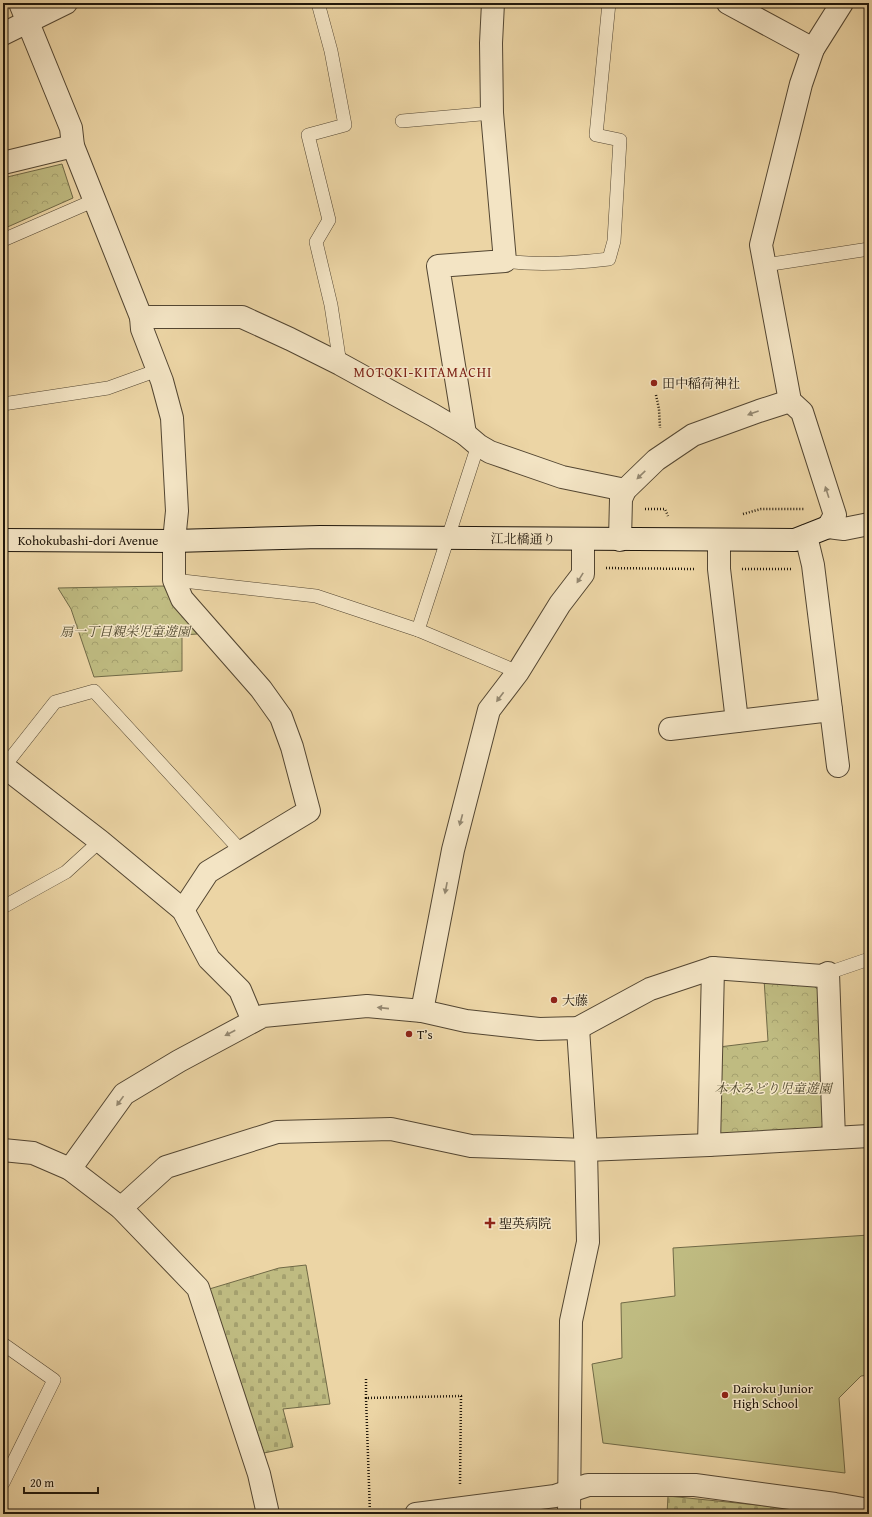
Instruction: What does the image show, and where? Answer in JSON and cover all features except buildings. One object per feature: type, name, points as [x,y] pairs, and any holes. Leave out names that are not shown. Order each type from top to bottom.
[{"type":"street","points":[[3,34],[24,13],[66,3]]},
{"type":"street","points":[[471,439],[438,266],[505,261],[492,112],[492,3]]},
{"type":"street","points":[[728,3],[813,48]]},
{"type":"street","points":[[828,527],[835,515],[802,412],[790,401],[762,244],[801,84],[813,48],[842,3]]},
{"type":"street","points":[[24,13],[71,128],[73,146],[141,317],[142,329],[162,381],[172,418],[177,511],[174,541],[174,580],[182,599],[261,689],[281,718],[292,747],[309,811],[208,872],[183,910]]},
{"type":"street","points":[[3,163],[73,146]]},
{"type":"street","points":[[141,317],[242,317],[340,364],[471,439],[490,452],[562,477],[625,490]]},
{"type":"street","points":[[620,540],[621,499],[625,490],[661,457],[692,435],[790,401]]},
{"type":"street","name":"江北橋通り","points":[[174,541],[320,538],[795,540],[828,527],[844,529],[869,524]]},
{"type":"street","points":[[806,536],[813,565],[838,766]]},
{"type":"street","name":"Kohokubashi-dori Avenue","points":[[3,540],[174,541]]},
{"type":"street","points":[[422,1011],[453,850],[489,710],[518,672],[560,604],[583,574],[583,540]]},
{"type":"street","points":[[719,540],[719,569],[737,721]]},
{"type":"street","points":[[670,729],[831,710]]},
{"type":"street","points":[[4,767],[100,841],[183,910],[209,959],[240,990],[253,1021]]},
{"type":"street","points":[[70,1169],[124,1094],[179,1061],[263,1016],[367,1006],[422,1011],[466,1021],[532,1028],[578,1028],[650,989],[713,968],[822,976],[828,973],[834,1138]]},
{"type":"street","points":[[709,1145],[713,968]]},
{"type":"street","points":[[569,1514],[571,1321],[588,1242],[586,1150],[578,1028]]},
{"type":"street","points":[[121,1208],[166,1167],[277,1132],[391,1129],[471,1146],[586,1150],[869,1136]]},
{"type":"street","points":[[3,1150],[33,1153],[70,1169],[121,1208],[198,1288],[259,1474],[268,1514]]},
{"type":"street","points":[[416,1514],[555,1496],[588,1485],[695,1485],[834,1509],[869,1510]]},
{"type":"lane","points":[[318,3],[331,52],[345,125],[308,135],[329,220],[316,242],[330,305],[340,364]]},
{"type":"lane","points":[[505,261],[524,264],[609,259],[614,241],[620,140],[596,135],[609,3]]},
{"type":"lane","points":[[402,121],[492,112]]},
{"type":"lane","points":[[3,240],[95,200]]},
{"type":"lane","points":[[765,266],[869,249]]},
{"type":"lane","points":[[3,404],[108,388],[158,370]]},
{"type":"lane","points":[[418,630],[448,539],[471,439]]},
{"type":"lane","points":[[174,580],[316,596],[418,630],[518,672]]},
{"type":"lane","points":[[4,767],[55,702],[94,691],[242,852]]},
{"type":"lane","points":[[3,907],[66,872],[100,841]]},
{"type":"lane","points":[[828,973],[869,959]]},
{"type":"lane","points":[[3,1344],[54,1380],[3,1483]]},
{"type":"path","points":[[656,395],[659,409],[661,457]]},
{"type":"path","points":[[366,1379],[370,1514]]},
{"type":"path","points":[[366,1398],[461,1396],[459,1508]]},
{"type":"green space","points":[[62,164],[73,198],[3,229],[3,178]]},
{"type":"green space","name":"扇一丁目親栄児童遊園","points":[[164,586],[173,604],[197,634],[182,635],[182,671],[94,677],[71,609],[58,588]]},
{"type":"green space","name":"本木みどり児童遊園","points":[[764,979],[810,983],[820,991],[826,1121],[816,1133],[723,1137],[717,1132],[719,1047],[768,1041]]},
{"type":"green space","points":[[869,1235],[869,1375],[861,1376],[839,1398],[845,1473],[603,1443],[592,1364],[622,1358],[621,1303],[675,1296],[673,1248]]},
{"type":"green space","points":[[306,1265],[330,1404],[283,1409],[293,1447],[264,1453],[206,1290],[279,1268]]},
{"type":"green space","points":[[668,1496],[826,1512],[826,1514],[667,1514]]},
{"type":"place","name":"田中稲荷神社","points":[[654,383]]},
{"type":"place","name":"大藤","points":[[554,1000]]},
{"type":"place","name":"T’s","points":[[409,1034]]},
{"type":"place","name":"聖英病院","points":[[490,1223]]},
{"type":"place","name":"Dairoku Junior High School","points":[[725,1395]]},
{"type":"district","name":"MOTOKI-KITAMACHI","points":[[423,372]]}]
